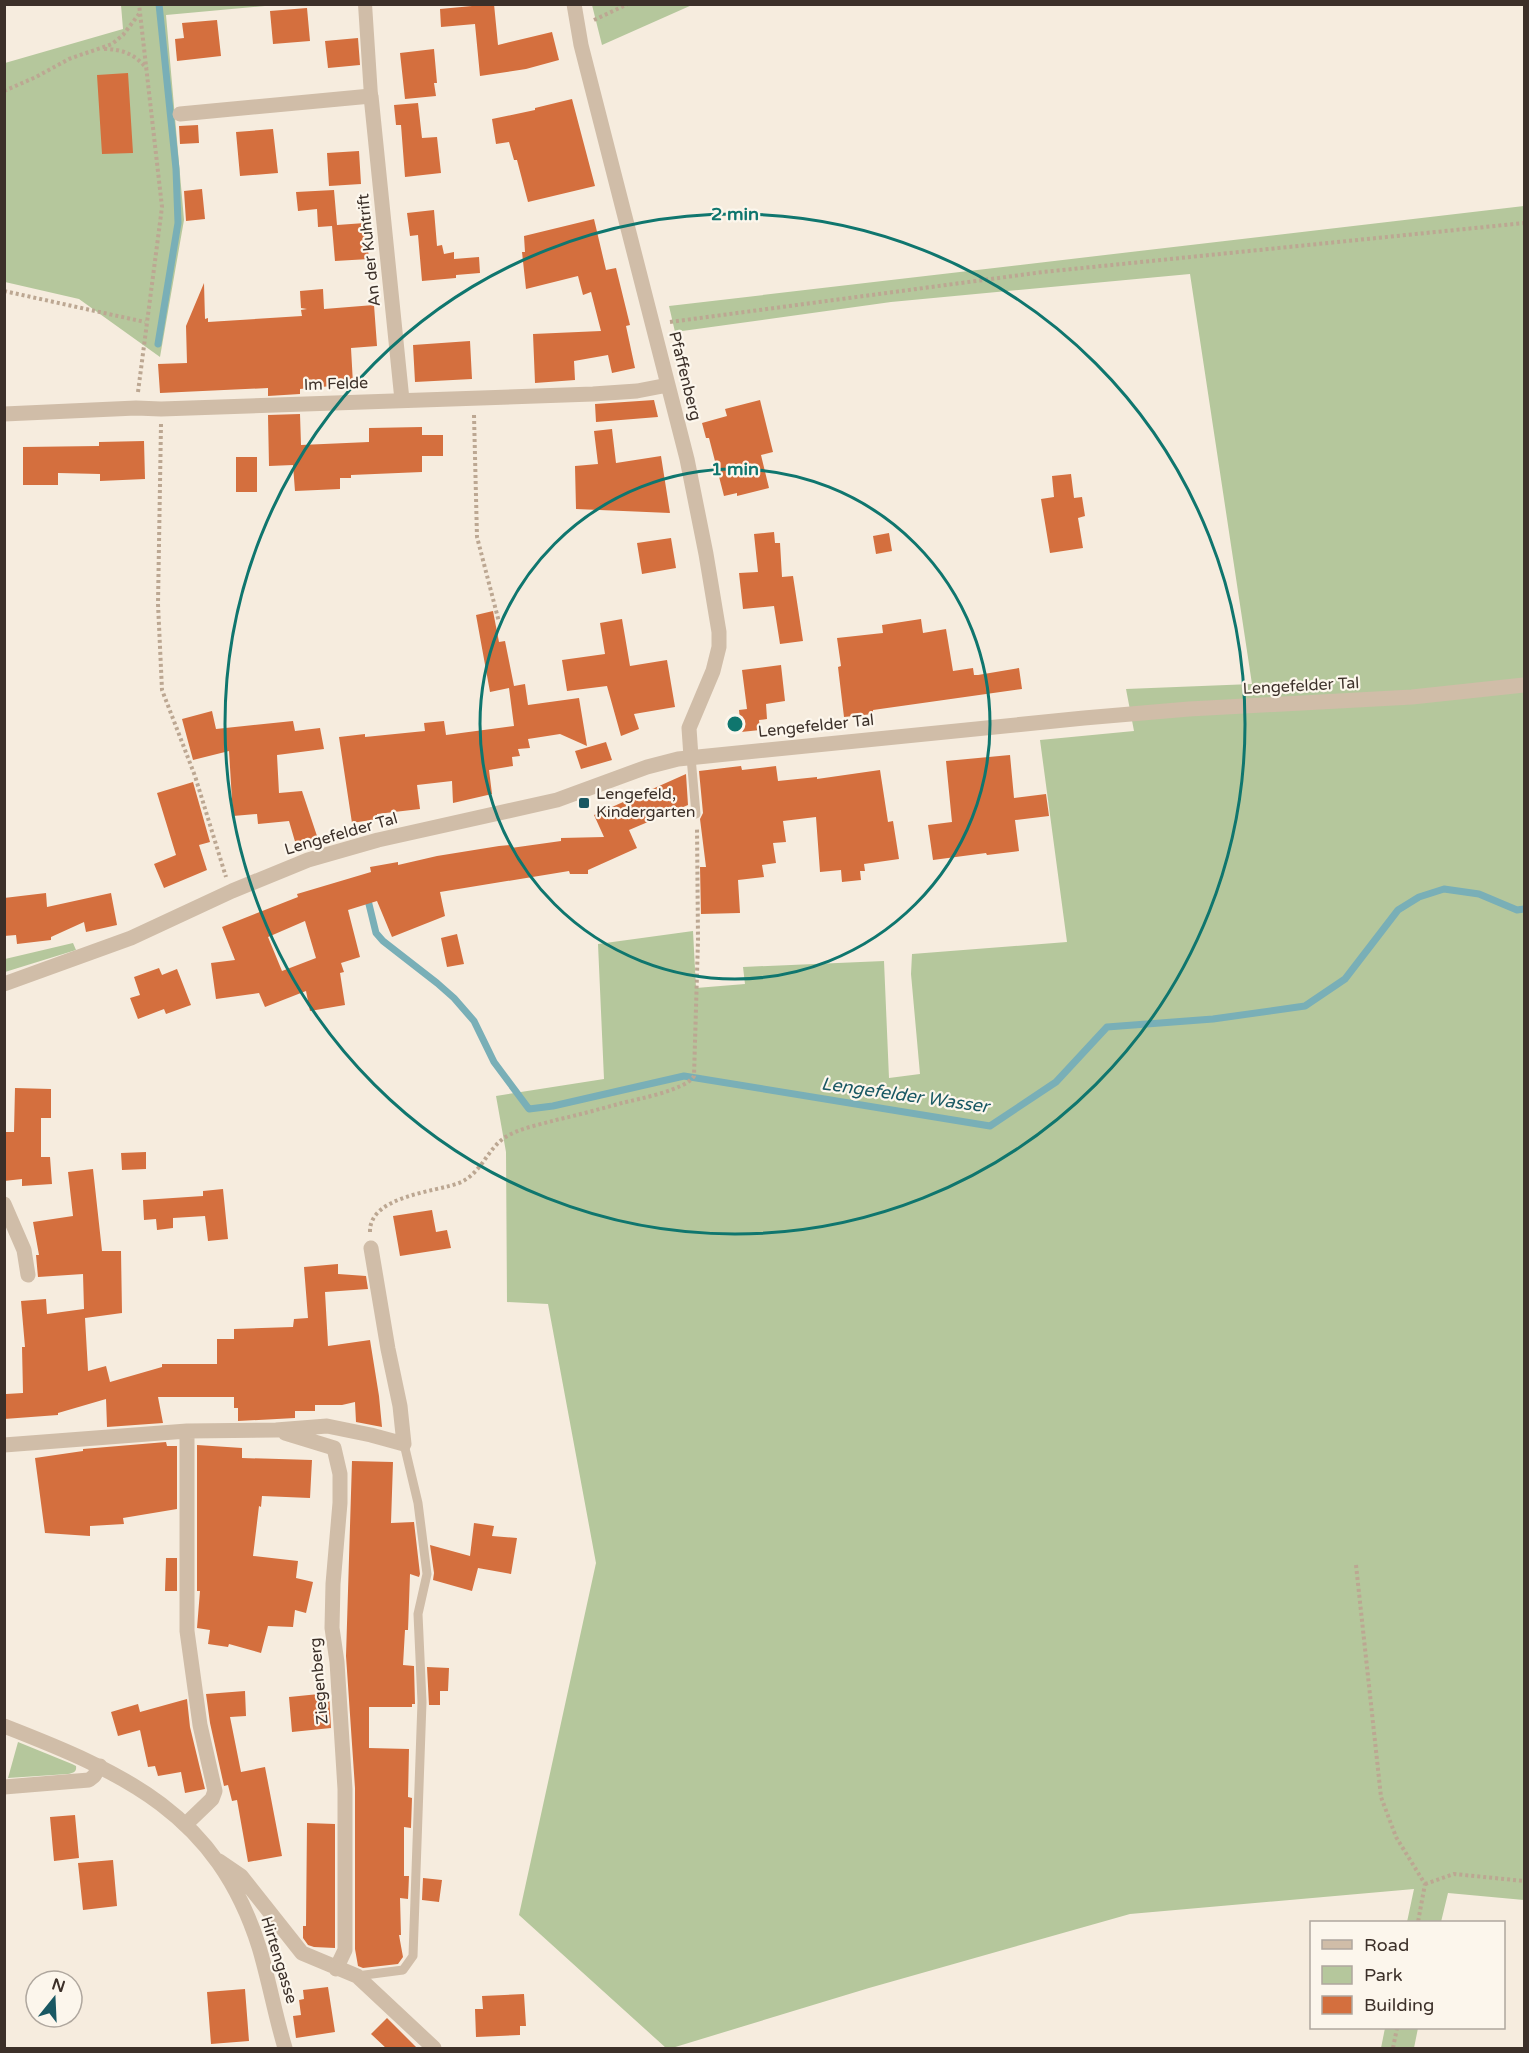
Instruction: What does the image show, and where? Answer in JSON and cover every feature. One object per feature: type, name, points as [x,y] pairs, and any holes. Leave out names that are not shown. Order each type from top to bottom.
[{"type":"street","name":"An der Kuhtrift","points":[[365,4],[402,400]]},
{"type":"street","name":"Pfaffenberg","points":[[573,4],[692,480],[719,639],[713,671],[689,728],[691,757]]},
{"type":"street","points":[[180,114],[372,96]]},
{"type":"street","name":"Im Felde","points":[[4,414],[474,399],[619,392],[669,385]]},
{"type":"street","name":"Lengefelder Tal","points":[[4,984],[131,938],[232,891],[292,866],[345,848],[557,800],[657,764],[691,757],[1084,718],[1412,697],[1524,685]]},
{"type":"street","points":[[4,1204],[24,1250],[28,1275]]},
{"type":"street","points":[[371,1248],[400,1406],[404,1444]]},
{"type":"street","name":"Ziegenberg","points":[[4,1445],[187,1431],[276,1430],[327,1426],[404,1444]]},
{"type":"street","name":"Ziegenberg","points":[[276,1430],[334,1448],[340,1474],[332,1628],[337,1662],[345,1789],[345,1950],[336,1969]]},
{"type":"street","points":[[186,1824],[212,1799],[215,1791],[200,1725],[187,1631],[187,1431]]},
{"type":"street","name":"Hirtengasse","points":[[4,1726],[100,1766],[154,1798],[186,1824],[215,1858],[254,1932],[285,2049]]},
{"type":"street","points":[[4,1786],[88,1780],[94,1776],[100,1766]]},
{"type":"street","points":[[215,1858],[241,1876],[302,1953],[357,1976],[434,2049]]},
{"type":"lane","points":[[691,757],[696,814]]},
{"type":"lane","points":[[357,1976],[403,1970],[413,1956],[422,1702],[418,1614],[427,1574],[418,1503],[404,1444]]},
{"type":"path","points":[[136,408],[162,207],[138,4]]},
{"type":"path","points":[[577,24],[593,21],[628,4]]},
{"type":"path","points":[[4,91],[69,59],[112,44],[123,35],[139,13]]},
{"type":"path","points":[[101,49],[121,50],[132,55],[140,60],[147,70]]},
{"type":"path","points":[[654,325],[684,319],[1043,272],[1524,223]]},
{"type":"path","points":[[4,291],[146,322]]},
{"type":"path","points":[[474,399],[477,537],[499,622]]},
{"type":"path","points":[[161,409],[158,604],[162,690],[195,776],[222,869],[232,891]]},
{"type":"path","points":[[371,1248],[369,1228],[375,1215],[392,1202],[460,1182],[477,1173],[504,1138],[528,1128],[633,1101],[691,1082],[694,1077],[698,940],[696,814]]},
{"type":"path","points":[[1356,1565],[1381,1797],[1396,1837],[1425,1884],[1418,1921]]},
{"type":"path","points":[[1425,1884],[1454,1874],[1524,1881]]},
{"type":"path","points":[[1393,2049],[1397,2029]]},
{"type":"green space","points":[[592,4],[692,5],[602,45]]},
{"type":"green space","points":[[121,5],[276,5],[166,15],[184,220],[160,357],[79,299],[5,282],[5,63],[123,29]]},
{"type":"green space","points":[[1524,206],[1524,1900],[1448,1893],[1441,1921],[1407,1921],[1414,1889],[1130,1914],[869,1988],[672,2048],[666,2048],[519,1915],[596,1563],[548,1304],[507,1302],[506,1152],[496,1096],[604,1079],[598,944],[693,931],[696,988],[745,984],[743,967],[884,961],[889,1078],[920,1074],[911,974],[912,954],[1067,942],[1040,740],[1134,731],[1126,689],[1252,684],[1190,274],[891,302],[675,332],[669,306]]},
{"type":"green space","points":[[73,943],[76,950],[5,972],[5,959]]},
{"type":"green space","points":[[18,1742],[72,1764],[76,1766],[76,1770],[68,1774],[8,1778]]},
{"type":"green space","points":[[1385,2029],[1418,2029],[1414,2048],[1381,2048]]},
{"type":"building","points":[[472,4],[494,4],[498,45],[552,32],[559,60],[526,69],[480,76],[475,24],[441,27],[440,9],[472,6]]},
{"type":"building","points":[[307,8],[310,41],[273,44],[270,11]]},
{"type":"building","points":[[217,20],[221,56],[177,61],[175,39],[184,38],[182,23]]},
{"type":"building","points":[[358,38],[360,65],[328,68],[325,41]]},
{"type":"building","points":[[434,49],[436,96],[405,99],[400,53]]},
{"type":"building","points":[[128,73],[133,153],[102,154],[97,75]]},
{"type":"building","points":[[572,99],[595,186],[528,202],[517,160],[514,160],[509,142],[496,144],[492,119]]},
{"type":"building","points":[[418,103],[422,138],[437,137],[441,173],[405,177],[401,125],[396,125],[394,105]]},
{"type":"building","points":[[198,125],[199,143],[180,144],[179,126]]},
{"type":"building","points":[[273,129],[278,173],[240,176],[236,132]]},
{"type":"building","points":[[359,151],[361,184],[329,186],[327,153]]},
{"type":"building","points":[[202,189],[205,219],[186,221],[184,191]]},
{"type":"building","points":[[334,190],[337,225],[365,223],[369,259],[335,261],[332,226],[318,227],[317,209],[298,211],[296,192]]},
{"type":"building","points":[[434,210],[437,246],[442,245],[444,254],[454,252],[454,259],[479,257],[480,273],[422,281],[418,235],[410,236],[407,213]]},
{"type":"building","points":[[594,219],[606,270],[616,268],[630,325],[626,326],[635,368],[612,373],[608,355],[574,361],[575,380],[535,383],[533,334],[601,331],[591,292],[583,295],[578,276],[526,289],[522,252],[525,252],[524,236]]},
{"type":"building","points":[[204,283],[205,319],[208,318],[208,322],[302,316],[301,310],[307,309],[301,308],[300,291],[323,289],[324,309],[374,305],[377,346],[351,348],[353,384],[300,389],[300,394],[268,396],[268,388],[160,393],[158,364],[187,363],[186,326]]},
{"type":"building","points":[[470,341],[472,379],[415,382],[413,345]]},
{"type":"building","points":[[654,400],[658,417],[596,422],[595,404]]},
{"type":"building","points":[[760,400],[773,452],[761,455],[769,488],[737,496],[737,493],[724,496],[709,438],[706,438],[702,423],[727,416],[725,409]]},
{"type":"building","points":[[300,414],[301,445],[369,442],[369,428],[422,427],[422,435],[443,435],[443,456],[422,456],[422,472],[351,475],[351,478],[340,478],[340,489],[295,491],[293,465],[269,466],[268,415]]},
{"type":"building","points":[[612,429],[616,463],[661,456],[670,513],[576,509],[575,466],[598,464],[594,431]]},
{"type":"building","points":[[144,441],[145,479],[100,481],[100,474],[58,473],[58,485],[23,485],[23,447],[99,446],[99,442]]},
{"type":"building","points":[[236,457],[257,457],[257,492],[236,492]]},
{"type":"building","points":[[1071,474],[1074,498],[1082,497],[1085,516],[1078,518],[1083,548],[1050,553],[1041,499],[1054,497],[1052,476]]},
{"type":"building","points":[[774,532],[775,543],[780,543],[782,577],[793,576],[803,641],[780,644],[774,606],[743,609],[739,573],[758,572],[754,534]]},
{"type":"building","points":[[889,533],[892,551],[876,554],[873,536]]},
{"type":"building","points":[[671,538],[676,568],[642,574],[637,543]]},
{"type":"building","points":[[493,611],[499,642],[505,641],[514,686],[525,684],[528,705],[579,698],[587,746],[560,734],[528,739],[530,748],[518,749],[520,756],[512,757],[513,766],[489,770],[492,794],[453,803],[452,781],[417,785],[420,809],[377,814],[377,819],[352,823],[339,737],[365,734],[365,737],[425,731],[424,723],[444,721],[446,735],[514,726],[509,688],[490,692],[476,615]]},
{"type":"building","points":[[622,619],[630,666],[667,660],[675,707],[634,714],[639,729],[621,736],[607,686],[567,691],[562,660],[605,654],[600,623]]},
{"type":"building","points":[[921,619],[923,633],[946,629],[953,671],[973,668],[974,675],[978,675],[1019,668],[1022,689],[873,710],[873,714],[844,717],[837,638],[883,633],[882,625]]},
{"type":"building","points":[[781,665],[785,701],[766,704],[767,719],[759,720],[760,730],[741,732],[739,710],[747,709],[742,670]]},
{"type":"building","points":[[212,711],[216,729],[293,721],[295,731],[320,728],[324,749],[277,755],[279,793],[302,791],[318,839],[296,845],[289,821],[258,824],[257,814],[233,816],[229,751],[193,760],[182,719]]},
{"type":"building","points":[[606,742],[612,760],[581,769],[575,751]]},
{"type":"building","points":[[1010,755],[1014,798],[1046,794],[1049,816],[1015,820],[1019,851],[933,860],[928,825],[952,822],[946,761]]},
{"type":"building","points":[[741,766],[742,770],[776,766],[778,781],[817,777],[817,779],[880,770],[888,822],[893,821],[899,859],[864,864],[865,871],[860,871],[861,880],[842,882],[841,870],[820,872],[816,817],[783,821],[786,842],[773,843],[776,863],[762,865],[764,877],[738,880],[740,913],[701,914],[700,867],[706,867],[700,819],[703,813],[699,771]]},
{"type":"building","points":[[686,774],[688,805],[629,830],[637,848],[588,870],[588,874],[570,874],[569,871],[440,892],[445,916],[392,937],[377,901],[348,910],[360,957],[341,963],[344,972],[340,973],[345,1005],[310,1011],[306,991],[265,1007],[259,993],[216,999],[211,963],[235,960],[222,927],[298,897],[297,894],[371,872],[370,867],[398,862],[398,865],[499,846],[511,845],[511,848],[561,841],[561,838],[604,837],[594,815]],"holes":[[[305,921],[316,958],[282,971],[268,937]]]},
{"type":"building","points":[[193,782],[210,842],[199,845],[207,870],[164,888],[154,864],[176,855],[157,793]]},
{"type":"building","points":[[46,893],[47,907],[111,893],[117,925],[86,932],[84,922],[51,937],[51,940],[17,944],[16,935],[4,936],[4,898]]},
{"type":"building","points":[[457,934],[464,964],[447,967],[441,938]]},
{"type":"building","points":[[159,968],[162,975],[177,969],[191,1005],[166,1014],[164,1009],[138,1019],[130,998],[140,995],[134,977]]},
{"type":"building","points":[[15,1088],[51,1089],[51,1118],[41,1118],[41,1157],[50,1157],[52,1184],[22,1186],[22,1179],[4,1181],[4,1132],[14,1132]]},
{"type":"building","points":[[146,1152],[146,1169],[122,1170],[121,1153]]},
{"type":"building","points":[[93,1169],[102,1251],[121,1251],[122,1313],[85,1318],[88,1371],[106,1366],[110,1382],[162,1367],[162,1364],[217,1364],[217,1339],[234,1339],[234,1329],[293,1327],[294,1319],[308,1318],[304,1267],[338,1264],[338,1274],[366,1276],[368,1289],[325,1292],[328,1346],[370,1340],[382,1427],[356,1422],[355,1402],[342,1405],[315,1405],[315,1411],[295,1411],[295,1418],[238,1421],[238,1408],[234,1408],[234,1397],[158,1397],[163,1423],[107,1427],[106,1399],[58,1413],[58,1415],[4,1419],[6,1394],[23,1393],[22,1347],[25,1347],[21,1301],[46,1299],[47,1314],[84,1309],[83,1274],[38,1277],[36,1255],[39,1255],[33,1222],[73,1216],[68,1172]]},
{"type":"building","points":[[223,1189],[228,1239],[208,1241],[205,1216],[173,1218],[173,1228],[157,1230],[156,1219],[144,1220],[143,1200],[203,1196],[203,1191]]},
{"type":"building","points":[[432,1210],[436,1232],[447,1230],[451,1248],[400,1256],[393,1216]]},
{"type":"building","points":[[166,1442],[167,1446],[177,1446],[177,1509],[123,1518],[124,1524],[90,1526],[90,1536],[45,1533],[35,1458],[83,1451],[83,1449]]},
{"type":"building","points":[[197,1445],[242,1448],[242,1458],[312,1460],[310,1498],[262,1496],[261,1507],[259,1506],[253,1556],[298,1561],[296,1578],[313,1582],[306,1613],[295,1610],[293,1627],[268,1626],[261,1653],[229,1644],[228,1647],[208,1644],[210,1630],[197,1628],[200,1591],[197,1591]]},
{"type":"building","points":[[352,1461],[393,1462],[391,1523],[414,1522],[420,1574],[419,1577],[410,1574],[408,1630],[405,1630],[403,1665],[414,1666],[415,1704],[412,1704],[412,1707],[369,1707],[369,1748],[409,1749],[408,1797],[412,1798],[411,1828],[404,1827],[404,1876],[409,1876],[408,1899],[400,1898],[401,1935],[399,1935],[403,1957],[398,1964],[363,1968],[358,1966],[355,1949],[355,1788],[346,1656]]},
{"type":"building","points":[[474,1523],[494,1526],[492,1536],[517,1538],[511,1574],[478,1568],[472,1591],[433,1580],[430,1545],[470,1556]]},
{"type":"building","points":[[166,1558],[177,1558],[177,1591],[165,1591]]},
{"type":"building","points":[[427,1667],[449,1668],[448,1691],[440,1691],[440,1705],[429,1705]]},
{"type":"building","points":[[245,1691],[246,1716],[230,1717],[241,1772],[265,1767],[282,1856],[248,1862],[237,1800],[232,1801],[228,1785],[224,1786],[206,1694]]},
{"type":"building","points":[[329,1693],[331,1728],[292,1732],[289,1697]]},
{"type":"building","points":[[187,1699],[190,1727],[205,1789],[185,1793],[181,1772],[158,1776],[155,1766],[148,1767],[140,1730],[118,1736],[111,1712],[138,1704],[140,1712]]},
{"type":"building","points":[[75,1815],[79,1858],[54,1861],[50,1817]]},
{"type":"building","points":[[307,1823],[335,1824],[335,1948],[314,1947],[308,1945],[303,1938],[303,1926],[306,1926]]},
{"type":"building","points":[[113,1860],[117,1906],[83,1910],[78,1863]]},
{"type":"building","points":[[423,1878],[442,1880],[439,1902],[422,1900]]},
{"type":"building","points":[[328,1987],[335,2032],[296,2038],[293,2016],[301,2015],[299,2000],[304,1999],[303,1990]]},
{"type":"building","points":[[245,1989],[249,2041],[211,2044],[207,1992]]},
{"type":"building","points":[[524,1994],[526,2026],[520,2026],[520,2035],[476,2037],[475,2009],[483,2009],[482,1996]]},
{"type":"building","points":[[387,2018],[418,2049],[387,2049],[371,2034]]},
{"type":"waterway","points":[[158,344],[178,223],[176,169],[159,4]]},
{"type":"waterway","name":"Lengefelder Wasser","points":[[367,896],[376,933],[454,998],[474,1021],[494,1062],[529,1109],[553,1106],[684,1076],[990,1126],[1056,1082],[1107,1027],[1213,1019],[1305,1006],[1345,979],[1398,910],[1419,897],[1444,889],[1479,894],[1517,910],[1524,909]]},
{"type":"place","name":"Lengefeld, Kindergarten","points":[[584,803]]}]
